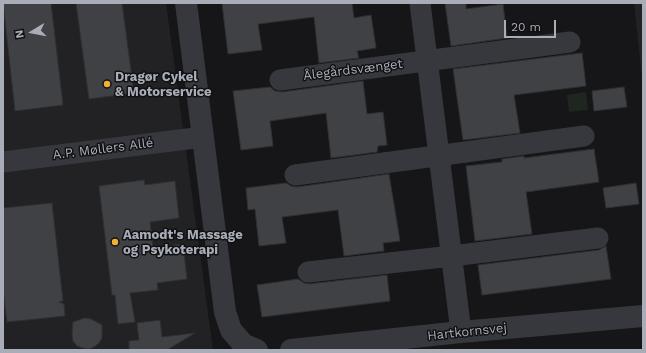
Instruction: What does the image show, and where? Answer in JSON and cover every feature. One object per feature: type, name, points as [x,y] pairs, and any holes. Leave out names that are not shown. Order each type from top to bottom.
[{"type":"street","points":[[186,3],[225,312],[231,330],[247,348]]},
{"type":"street","points":[[420,3],[461,332]]},
{"type":"street","name":"Ålegårdsvænget","points":[[280,80],[570,42]]},
{"type":"street","points":[[295,175],[584,136]]},
{"type":"street","name":"A.P. Møllers Allé","points":[[3,162],[203,137]]},
{"type":"street","points":[[308,272],[598,238]]},
{"type":"street","name":"Hartkornsvej","points":[[290,350],[461,332],[643,316]]},
{"type":"shaded area","points":[[3,3],[166,3],[213,350],[3,350]]},
{"type":"shaded area","points":[[634,3],[643,3],[643,87]]},
{"type":"shaded area","points":[[586,92],[588,110],[569,112],[567,95]]},
{"type":"building","points":[[3,3],[51,3],[63,105],[15,111]]},
{"type":"building","points":[[76,3],[122,3],[134,93],[89,99]]},
{"type":"building","points":[[222,3],[352,3],[354,18],[371,15],[376,48],[357,51],[359,58],[319,63],[314,17],[258,24],[262,50],[228,54]]},
{"type":"building","points":[[445,3],[466,3],[466,9],[503,4],[507,38],[451,46]]},
{"type":"building","points":[[582,53],[586,86],[514,95],[520,133],[463,140],[453,69]]},
{"type":"building","points":[[363,81],[367,114],[383,112],[387,145],[378,146],[377,152],[331,158],[326,113],[270,121],[273,146],[241,150],[233,91],[270,87],[275,91],[282,92]]},
{"type":"building","points":[[624,87],[627,107],[594,111],[592,91]]},
{"type":"building","points":[[594,149],[599,182],[526,192],[532,234],[475,241],[466,166],[502,162],[502,159],[524,156],[524,158]]},
{"type":"building","points":[[389,174],[400,241],[383,243],[384,251],[344,256],[338,210],[282,217],[286,243],[259,246],[255,209],[248,210],[246,188],[286,183],[297,187]]},
{"type":"building","points":[[144,180],[145,185],[175,181],[179,218],[150,222],[153,248],[183,244],[187,279],[157,283],[158,290],[130,293],[135,322],[118,324],[115,295],[112,295],[99,186]]},
{"type":"building","points":[[636,183],[639,204],[606,208],[603,188]]},
{"type":"building","points":[[52,203],[63,301],[59,302],[64,304],[65,316],[7,322],[3,290],[3,208]]},
{"type":"building","points":[[606,246],[611,279],[482,295],[478,265],[599,250]]},
{"type":"building","points":[[387,275],[390,301],[262,317],[257,285],[298,279],[309,284]]},
{"type":"building","points":[[85,318],[91,319],[102,325],[102,338],[99,343],[89,349],[77,346],[73,341],[72,335],[73,322]]},
{"type":"building","points":[[160,320],[162,337],[195,333],[167,350],[129,350],[129,341],[139,340],[137,323]]},
{"type":"place","name":"Dragør Cykel & Motorservice","points":[[107,84]]},
{"type":"place","name":"Aamodt's Massage og Psykoterapi","points":[[115,242]]}]
